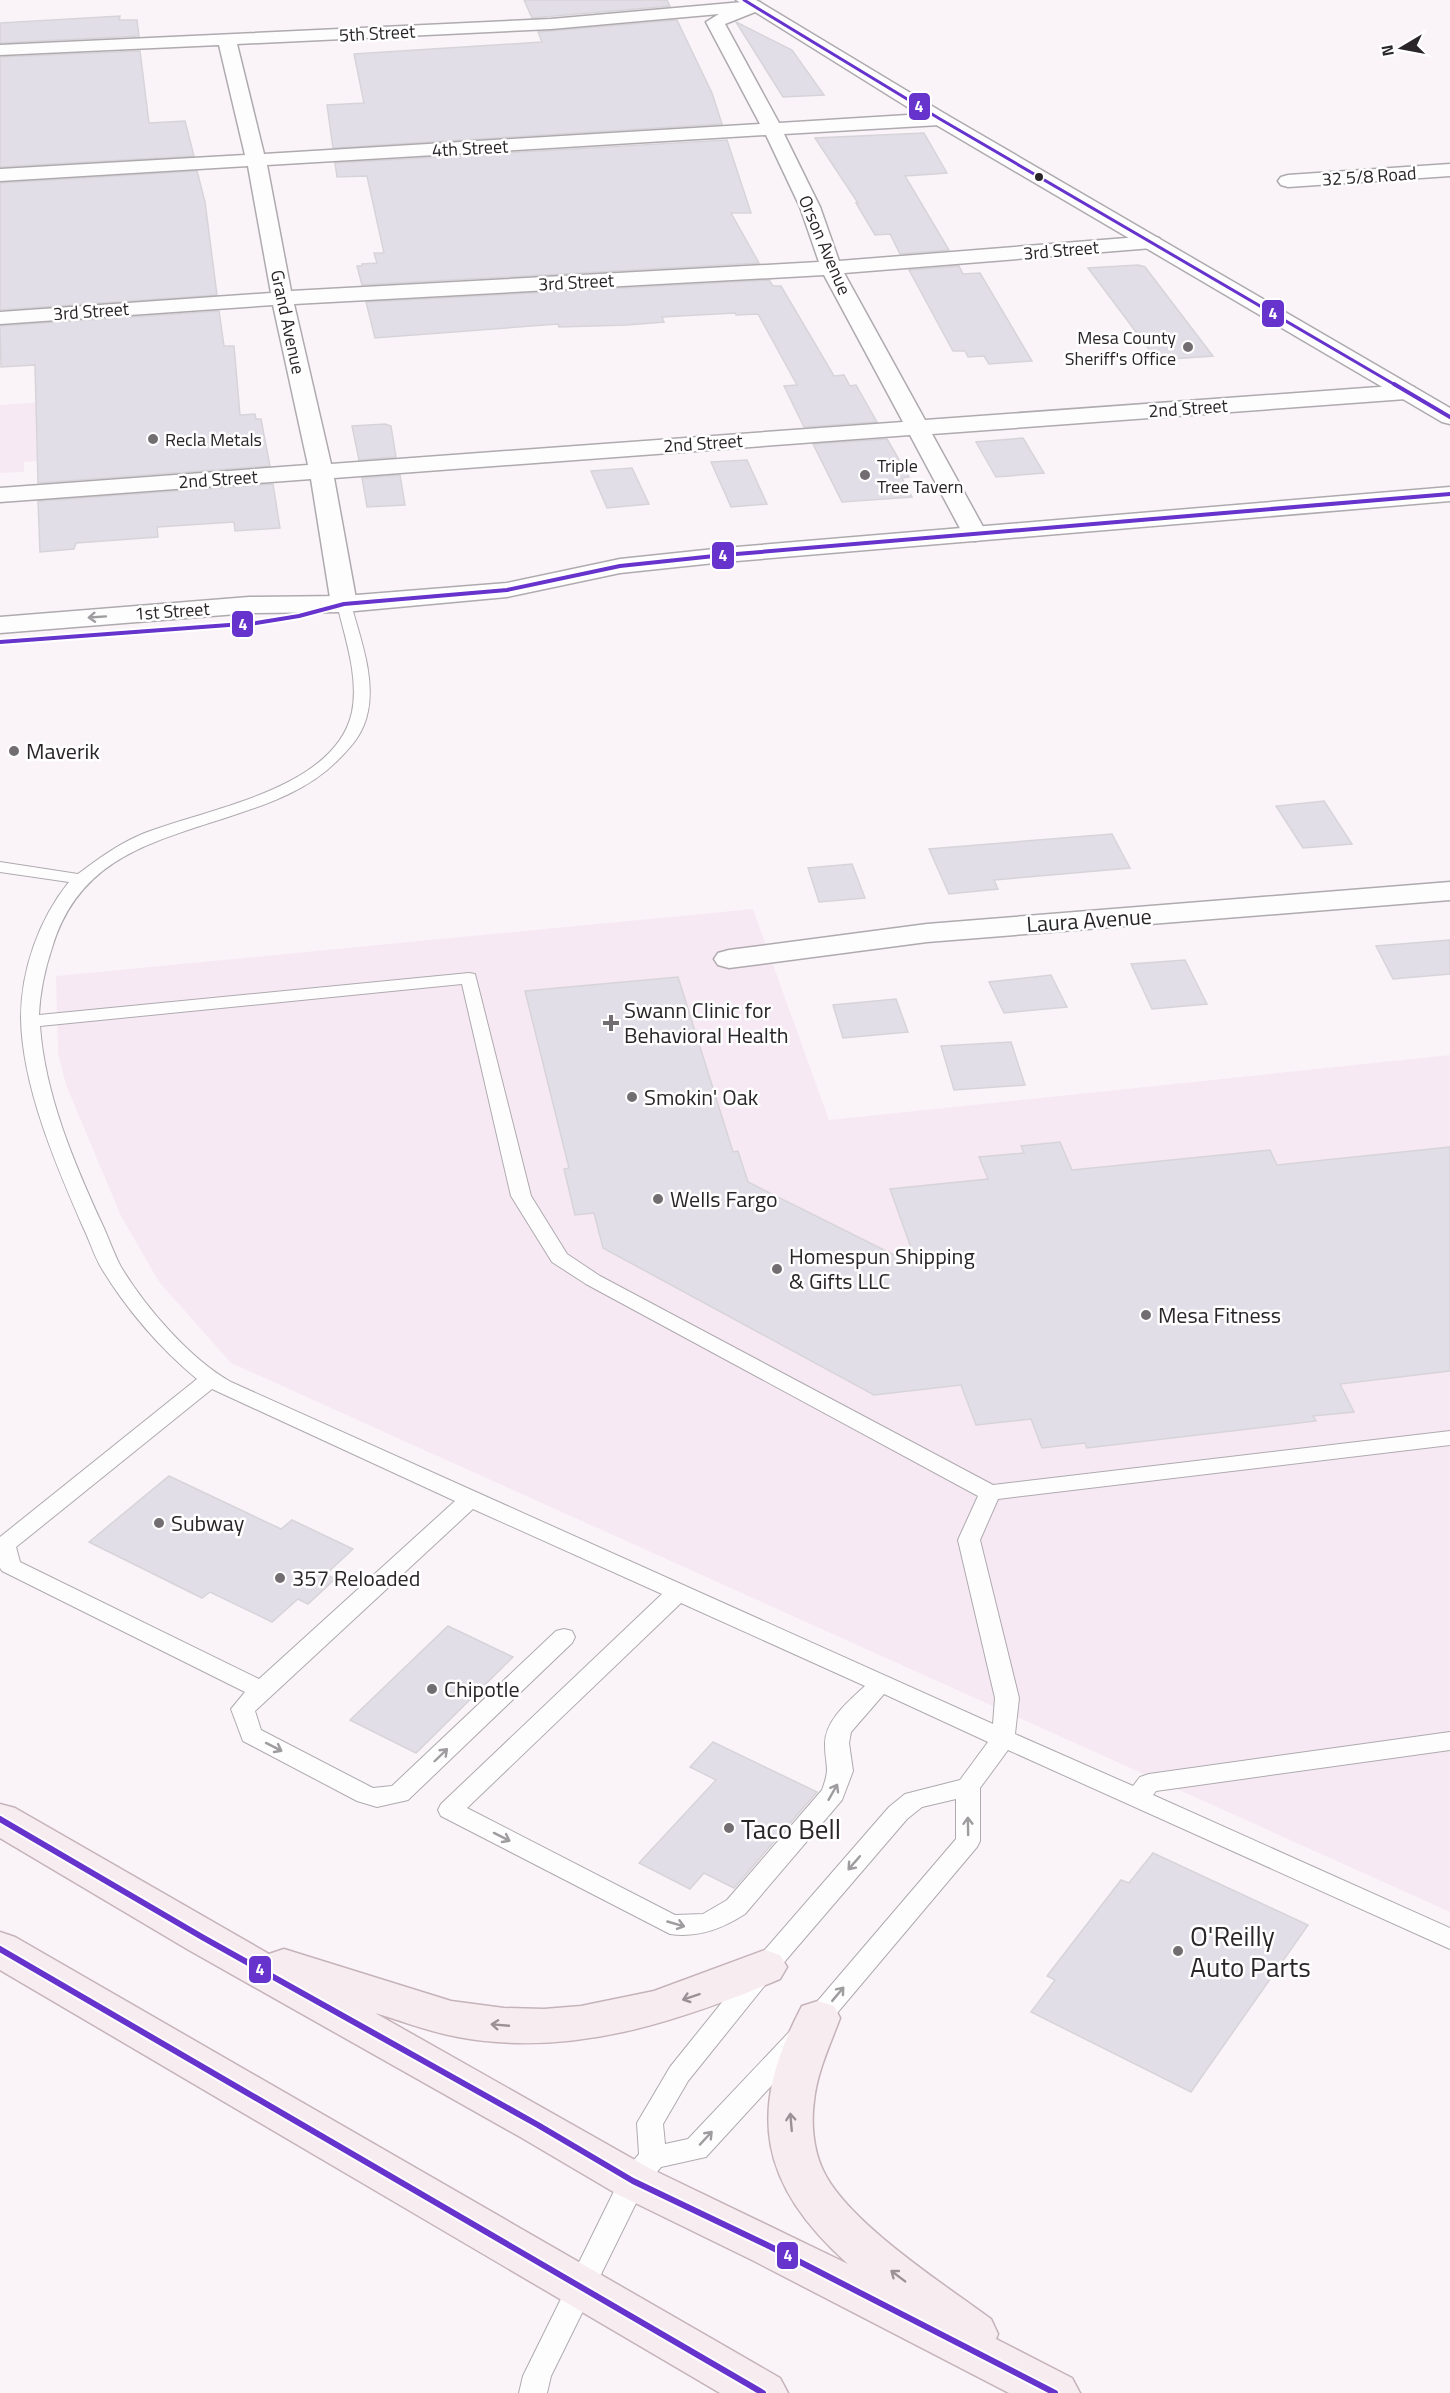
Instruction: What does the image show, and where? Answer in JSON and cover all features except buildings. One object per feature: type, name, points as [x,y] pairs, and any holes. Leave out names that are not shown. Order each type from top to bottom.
[{"type":"main road","points":[[0,1819],[202,1937],[538,2125],[643,2169],[781,2253],[1050,2390]]},
{"type":"main road","points":[[202,1937],[358,1991],[461,2021],[523,2027],[573,2025],[615,2019],[705,1993],[765,1967]]},
{"type":"main road","points":[[0,1949],[19,1964],[763,2393]]},
{"type":"main road","points":[[818,2018],[796,2077],[790,2113],[793,2143],[800,2170],[821,2206],[868,2254],[1050,2390]]},
{"type":"street","name":"5th Street","points":[[0,50],[551,24],[749,3]]},
{"type":"street","points":[[749,3],[940,119],[1450,417]]},
{"type":"street","name":"Orson Avenue","points":[[749,3],[716,22],[773,130],[810,207],[831,268],[975,534]]},
{"type":"street","name":"Grand Avenue","points":[[227,40],[256,160],[282,298],[321,471],[344,604]]},
{"type":"street","name":"4th Street","points":[[0,175],[940,119]]},
{"type":"street","name":"32 5/8 Road","points":[[1288,181],[1450,171]]},
{"type":"street","name":"3rd Street","points":[[0,318],[282,298],[831,268],[1152,242]]},
{"type":"street","name":"2nd Street","points":[[0,495],[1406,392]]},
{"type":"street","name":"1st Street","points":[[0,625],[249,605],[344,604],[507,590],[597,570],[644,564],[1450,494]]},
{"type":"street","name":"1st Street","points":[[0,642],[256,623],[299,616],[344,604]]},
{"type":"street","name":"Laura Avenue","points":[[729,959],[927,933],[1450,891]]},
{"type":"lane","points":[[344,604],[362,702],[358,721],[349,739],[334,756],[296,785],[270,798],[162,832],[101,864],[81,879],[63,903],[50,926],[38,963],[31,1022],[37,1067],[52,1125],[81,1201],[113,1271],[176,1347],[211,1379],[272,1410],[1450,1939]]},
{"type":"lane","points":[[0,867],[81,879]]},
{"type":"lane","points":[[31,1022],[469,978],[521,1196],[559,1258],[603,1285],[990,1492],[1450,1438]]},
{"type":"lane","points":[[211,1379],[3,1545],[10,1566],[261,1690]]},
{"type":"lane","points":[[643,2169],[696,2149],[818,2018],[968,1841],[968,1787],[1003,1739],[1007,1698],[969,1540],[990,1492]]},
{"type":"lane","points":[[471,1500],[261,1690],[243,1709],[251,1735],[366,1795],[389,1797],[399,1794],[408,1788],[564,1637]]},
{"type":"lane","points":[[678,1592],[450,1810],[670,1924],[688,1928],[708,1923],[736,1907],[833,1794],[840,1771],[837,1743],[839,1730],[850,1714],[880,1684]]},
{"type":"lane","points":[[1137,1798],[1149,1783],[1450,1741]]},
{"type":"lane","points":[[533,2393],[537,2376],[579,2288],[643,2169],[650,2123],[679,2074],[765,1967],[898,1813],[914,1800],[968,1787]]},
{"type":"shaded area","points":[[117,397],[36,411],[37,461],[24,462],[24,472],[0,473],[0,405]]},
{"type":"shaded area","points":[[753,909],[829,1120],[1450,1055],[1450,1912],[231,1363],[159,1282],[121,1216],[66,1085],[58,1053],[56,976]]},
{"type":"transit line","name":"4","points":[[744,0],[940,119],[1450,417]]},
{"type":"transit line","name":"4","points":[[0,642],[256,623],[299,616],[344,604],[507,590],[620,566],[724,555],[1450,494]]},
{"type":"transit line","name":"4","points":[[0,1819],[202,1937],[538,2125],[633,2181],[771,2247],[1055,2393]]},
{"type":"transit line","name":"4","points":[[0,1949],[763,2393]]},
{"type":"place","name":"Mesa County Sheriff's Office","points":[[1188,347]]},
{"type":"place","name":"Recla Metals","points":[[153,439]]},
{"type":"place","name":"Triple Tree Tavern","points":[[865,475]]},
{"type":"place","name":"Maverik","points":[[14,751]]},
{"type":"place","name":"Swann Clinic for Behavioral Health","points":[[611,1023]]},
{"type":"place","name":"Smokin' Oak","points":[[632,1097]]},
{"type":"place","name":"Wells Fargo","points":[[658,1199]]},
{"type":"place","name":"Homespun Shipping & Gifts LLC","points":[[777,1269]]},
{"type":"place","name":"Mesa Fitness","points":[[1146,1315]]},
{"type":"place","name":"Subway","points":[[159,1523]]},
{"type":"place","name":"357 Reloaded","points":[[280,1578]]},
{"type":"place","name":"Chipotle","points":[[432,1689]]},
{"type":"place","name":"Taco Bell","points":[[729,1828]]},
{"type":"place","name":"O'Reilly Auto Parts","points":[[1178,1951]]}]
